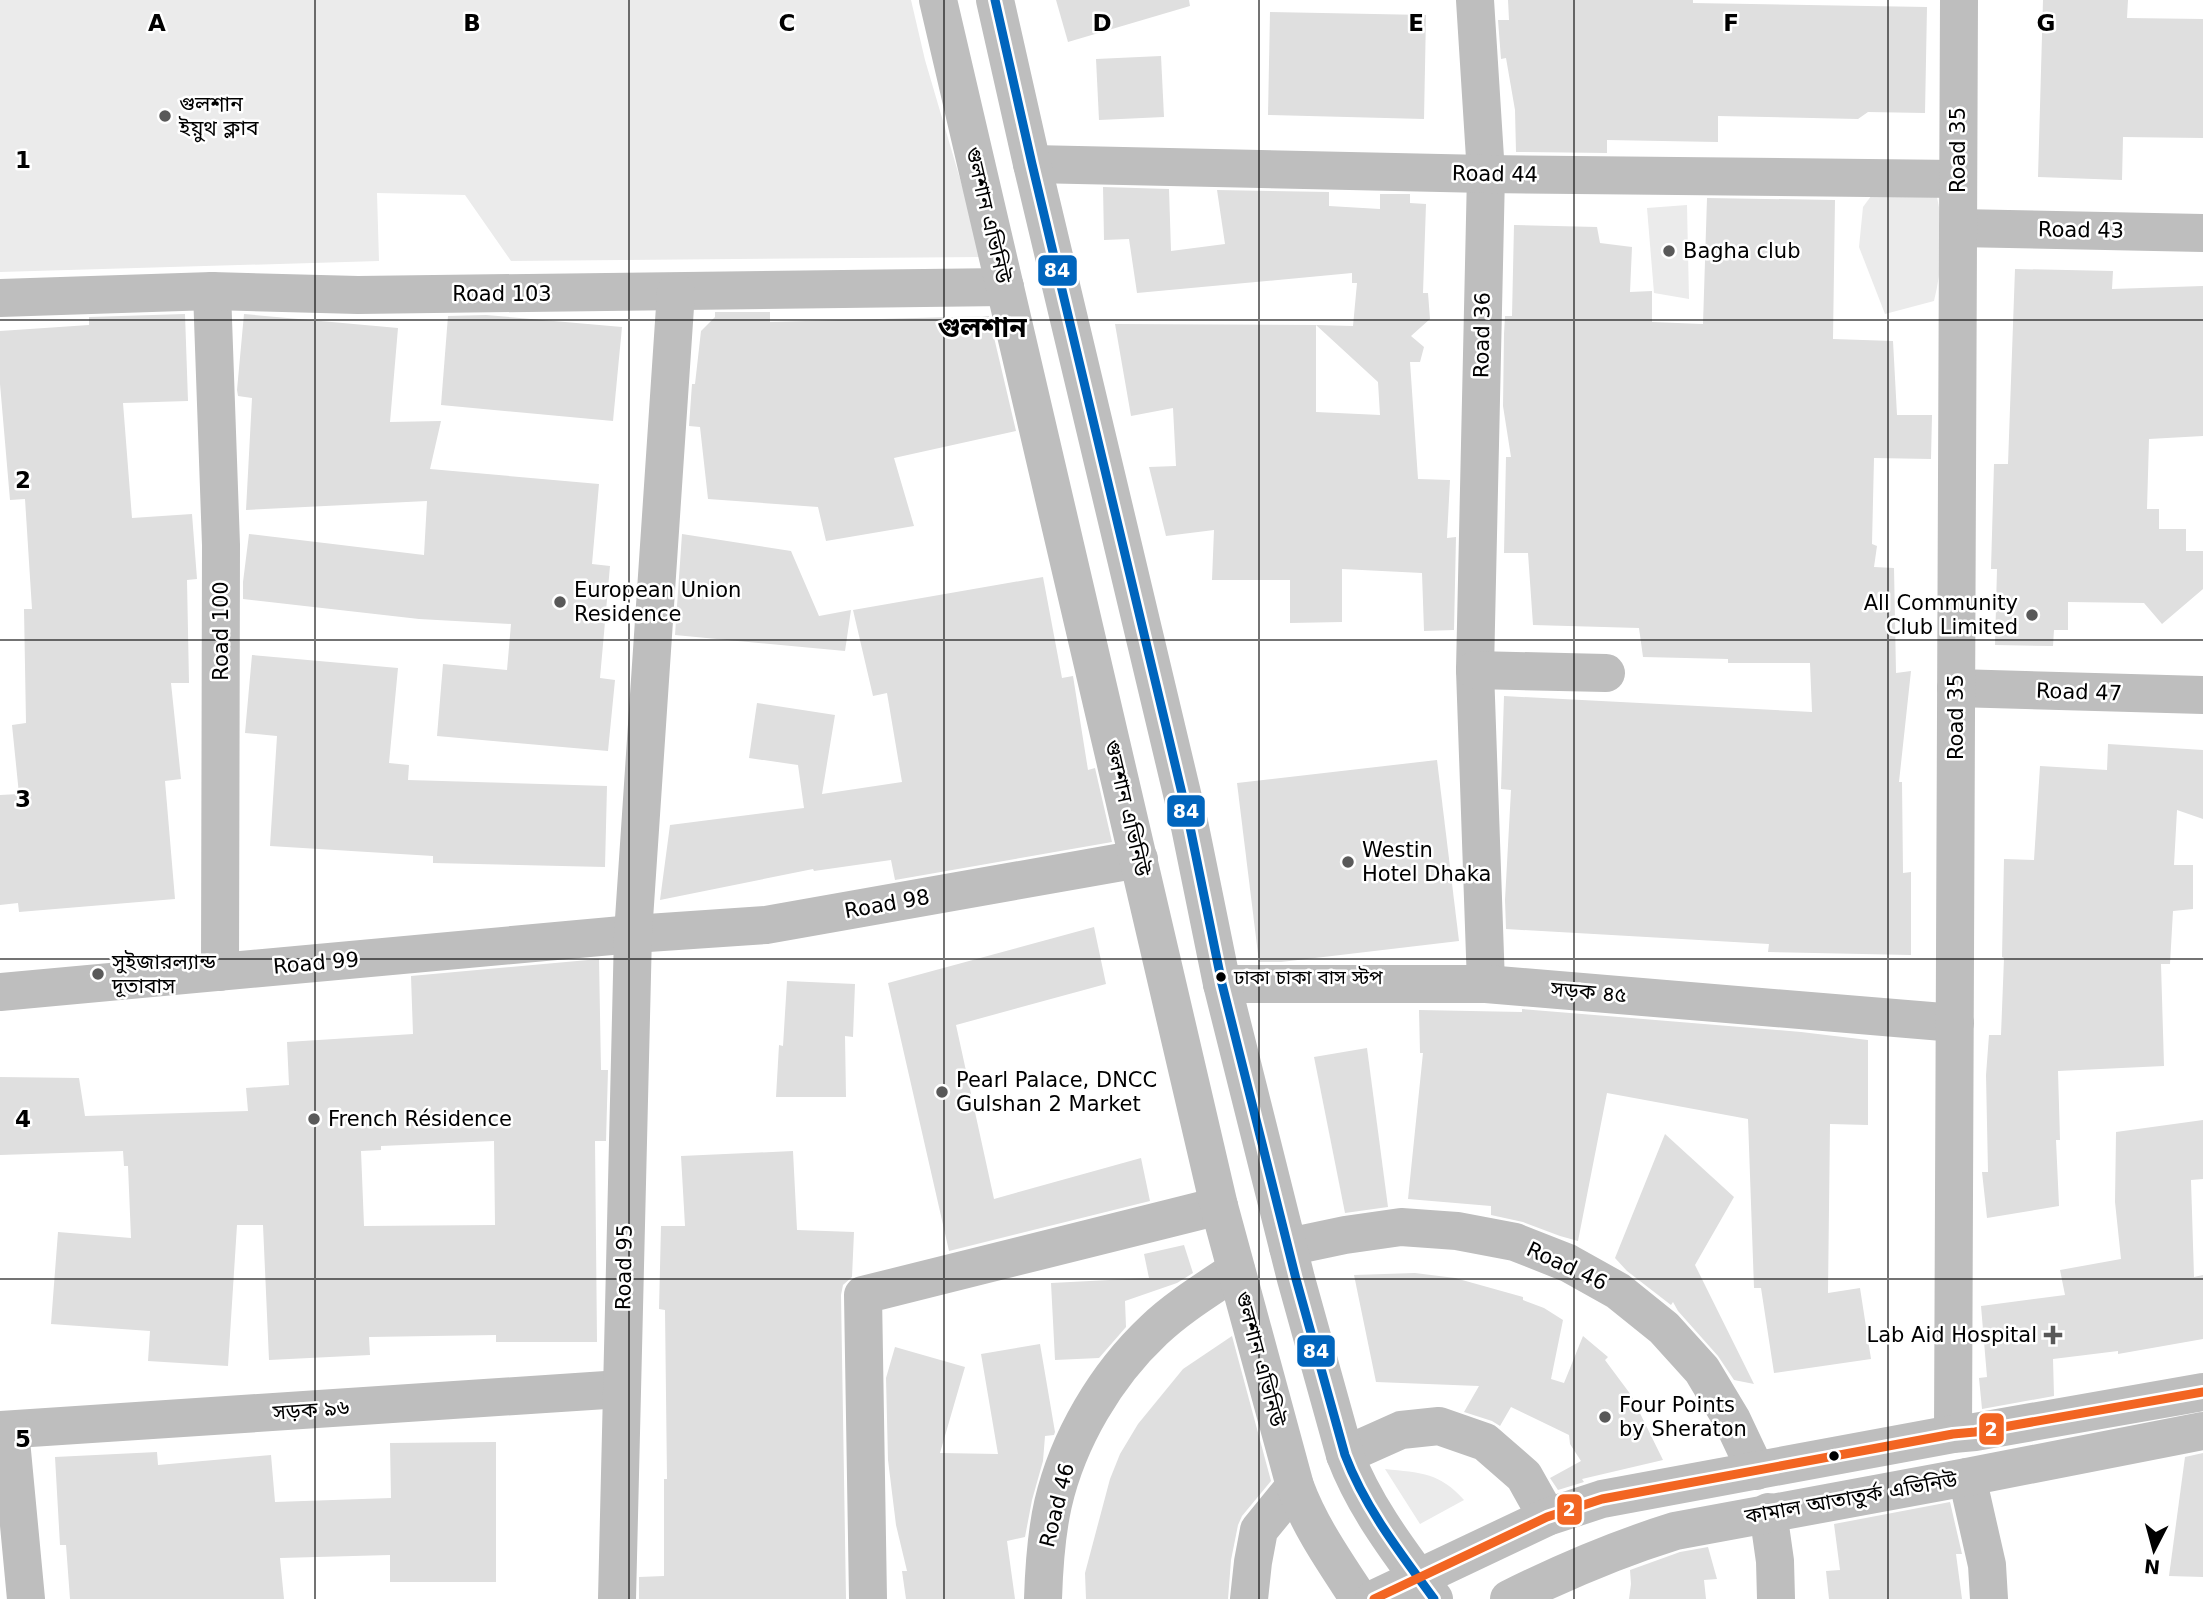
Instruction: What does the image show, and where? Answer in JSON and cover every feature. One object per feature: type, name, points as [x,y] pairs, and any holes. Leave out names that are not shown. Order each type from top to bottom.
[{"type":"street","name":"গুলশান এভিনিউ","points":[[937,0],[1219,1206],[1295,1486],[1313,1529],[1359,1599]]},
{"type":"street","points":[[995,0],[1190,827],[1222,984],[1288,1247],[1354,1480],[1426,1588]]},
{"type":"street","name":"Road 36","points":[[1475,0],[1486,174],[1475,670],[1486,984]]},
{"type":"street","name":"Road 35","points":[[1953,1434],[1959,0]]},
{"type":"street","name":"Road 44","points":[[1032,164],[1486,174],[1958,179]]},
{"type":"street","name":"Road 43","points":[[1958,228],[2203,233]]},
{"type":"street","name":"Road 103","points":[[0,298],[212,291],[358,295],[1005,288]]},
{"type":"street","name":"Road 100","points":[[212,291],[221,545],[220,972]]},
{"type":"street","name":"Road 95","points":[[617,1599],[633,934],[676,292]]},
{"type":"street","points":[[1475,670],[1606,673]]},
{"type":"street","name":"Road 47","points":[[1956,688],[2203,695]]},
{"type":"street","name":"Road 98","points":[[633,934],[766,925],[1139,859]]},
{"type":"street","name":"Road 99","points":[[0,992],[633,934]]},
{"type":"street","name":"সড়ক ৪৫","points":[[1222,984],[1486,984],[1955,1023]]},
{"type":"street","points":[[868,1599],[863,1295],[1219,1206]]},
{"type":"street","name":"Road 46","points":[[1288,1247],[1401,1227],[1457,1231],[1515,1242],[1568,1263],[1618,1291],[1664,1328],[1702,1370],[1732,1420],[1756,1471]]},
{"type":"street","name":"Road 46","points":[[1043,1599],[1045,1551],[1054,1502],[1069,1455],[1092,1408],[1118,1368],[1154,1329],[1192,1299],[1236,1270]]},
{"type":"street","name":"সড়ক ৯৬","points":[[5,1430],[621,1389]]},
{"type":"street","name":"কামাল আতাতুর্ক এভিনিউ","points":[[1374,1599],[1426,1588],[1547,1517],[1602,1499],[1953,1434],[2203,1392]]},
{"type":"street","points":[[1345,1455],[1401,1430],[1440,1426],[1485,1442],[1524,1476],[1547,1517]]},
{"type":"street","points":[[5,1430],[26,1599]]},
{"type":"street","name":"কামাল আতাতুর্ক এভিনিউ","points":[[1509,1599],[1559,1587],[1628,1545],[1675,1531],[2203,1431]]},
{"type":"street","points":[[1968,1477],[1987,1565],[1989,1599]]},
{"type":"street","points":[[1250,1599],[1259,1530],[1295,1486]]},
{"type":"street","points":[[1769,1512],[1776,1599]]},
{"type":"shaded area","points":[[0,0],[911,0],[925,60],[983,257],[511,261],[465,195],[377,193],[379,261],[0,272]]},
{"type":"shaded area","points":[[1880,184],[1933,184],[1941,228],[1941,257],[1934,301],[1885,314],[1859,247],[1863,207]]},
{"type":"shaded area","name":"Bagha club","points":[[1687,205],[1689,299],[1654,293],[1647,208]]},
{"type":"shaded area","points":[[1385,1469],[1419,1473],[1438,1479],[1464,1500],[1420,1524]]},
{"type":"building","points":[[1056,0],[1189,0],[1190,6],[1068,42]]},
{"type":"building","points":[[1508,0],[1693,0],[1693,3],[1927,7],[1925,113],[1868,112],[1858,119],[1718,116],[1718,142],[1607,140],[1607,153],[1516,152],[1515,110],[1506,58],[1501,59],[1498,20],[1509,20]]},
{"type":"building","points":[[2043,0],[2128,0],[2127,18],[2203,19],[2203,138],[2123,137],[2122,180],[2038,177]]},
{"type":"building","points":[[1270,12],[1426,15],[1424,119],[1268,115]]},
{"type":"building","points":[[1161,56],[1164,117],[1099,120],[1096,59]]},
{"type":"building","points":[[1103,187],[1169,189],[1171,251],[1225,244],[1217,190],[1329,192],[1329,206],[1380,209],[1380,194],[1410,194],[1410,203],[1426,204],[1423,293],[1428,293],[1430,319],[1411,336],[1424,347],[1420,362],[1410,362],[1418,479],[1450,480],[1447,538],[1456,537],[1454,630],[1424,631],[1422,573],[1342,569],[1342,622],[1290,623],[1290,580],[1212,580],[1214,530],[1166,536],[1149,467],[1176,466],[1173,408],[1131,416],[1115,324],[1316,325],[1353,326],[1357,283],[1352,283],[1352,273],[1137,293],[1129,239],[1104,240]],"holes":[[[1316,325],[1378,382],[1380,415],[1316,412]]]},
{"type":"building","points":[[1707,198],[1835,200],[1833,339],[1893,341],[1897,415],[1932,415],[1931,459],[1874,458],[1872,544],[1877,546],[1874,567],[1894,568],[1896,673],[1911,671],[1899,782],[1902,782],[1903,873],[1911,872],[1911,955],[1768,952],[1769,944],[1506,929],[1511,790],[1501,789],[1504,696],[1812,712],[1810,663],[1728,663],[1728,659],[1643,657],[1639,628],[1533,625],[1528,553],[1504,553],[1506,457],[1511,457],[1503,406],[1504,334],[1505,316],[1512,316],[1514,225],[1597,227],[1600,243],[1632,247],[1630,292],[1652,291],[1652,322],[1703,324]]},
{"type":"building","points":[[2015,269],[2113,271],[2112,289],[2203,286],[2203,436],[2149,439],[2147,509],[2159,509],[2159,529],[2186,529],[2186,551],[2203,551],[2203,589],[2162,624],[2144,603],[2068,602],[2068,630],[2054,630],[2053,646],[1995,645],[1997,569],[1991,569],[1994,464],[2008,464]]},
{"type":"building","points":[[715,312],[770,312],[770,322],[989,316],[1016,431],[894,458],[914,526],[826,541],[818,507],[708,499],[700,427],[689,426],[692,384],[695,384],[701,331],[715,317]]},
{"type":"building","points":[[185,314],[188,401],[123,403],[132,518],[192,514],[197,579],[187,580],[189,683],[171,683],[181,779],[165,781],[175,899],[19,912],[18,903],[0,905],[0,795],[19,794],[12,725],[26,723],[24,609],[32,609],[25,499],[10,500],[0,384],[0,331],[89,325],[89,317]]},
{"type":"building","points":[[244,314],[398,328],[390,422],[441,421],[430,469],[599,484],[592,564],[610,566],[600,678],[615,680],[608,751],[437,736],[443,664],[507,670],[511,624],[419,619],[243,599],[249,534],[424,555],[427,501],[246,510],[252,398],[238,396],[237,390]]},
{"type":"building","points":[[486,315],[622,327],[613,421],[441,405],[448,316]]},
{"type":"building","points":[[682,534],[791,551],[819,616],[851,610],[845,651],[675,635]]},
{"type":"building","points":[[1043,577],[1062,678],[1073,676],[1088,770],[1095,768],[1112,842],[895,880],[891,860],[814,871],[813,869],[660,900],[670,825],[804,808],[798,765],[749,758],[757,703],[835,715],[822,794],[902,782],[887,693],[873,696],[853,610]]},
{"type":"building","points":[[252,655],[398,668],[389,763],[409,765],[408,780],[607,786],[605,867],[433,863],[433,856],[270,846],[277,736],[245,733]]},
{"type":"building","points":[[2108,744],[2203,750],[2203,819],[2177,810],[2174,865],[2193,865],[2193,909],[2173,911],[2170,964],[2161,964],[2164,1066],[2058,1071],[2060,1140],[2056,1140],[2059,1206],[1987,1218],[1982,1172],[1988,1172],[1986,1075],[1989,1035],[2001,1035],[2004,859],[2034,860],[2040,766],[2107,770]]},
{"type":"building","name":"Westin Hotel Dhaka","points":[[1437,760],[1459,941],[1281,962],[1259,962],[1237,783]]},
{"type":"building","name":"Pearl Palace, DNCC Gulshan 2 Market","points":[[1094,927],[1106,984],[956,1025],[994,1199],[1141,1158],[1150,1201],[949,1251],[888,983]]},
{"type":"building","points":[[599,959],[601,1070],[608,1070],[606,1141],[595,1141],[597,1342],[496,1342],[496,1335],[369,1337],[370,1355],[269,1360],[263,1225],[237,1225],[228,1366],[148,1361],[150,1331],[51,1324],[58,1232],[131,1238],[128,1166],[124,1166],[123,1151],[0,1155],[0,1077],[79,1078],[85,1116],[248,1111],[246,1088],[289,1085],[287,1042],[413,1034],[411,976]],"holes":[[[494,1141],[495,1225],[364,1226],[361,1151],[381,1150],[381,1146]]]},
{"type":"building","points":[[787,981],[855,984],[853,1037],[845,1036],[846,1097],[776,1097],[779,1045],[783,1046]]},
{"type":"building","points":[[1522,1009],[1868,1040],[1868,1125],[1830,1124],[1828,1293],[1860,1288],[1871,1359],[1774,1373],[1761,1288],[1754,1288],[1748,1119],[1607,1093],[1578,1241],[1523,1222],[1491,1215],[1491,1206],[1408,1199],[1423,1053],[1420,1053],[1419,1010],[1522,1012]]},
{"type":"building","points":[[1367,1048],[1388,1207],[1345,1213],[1314,1057]]},
{"type":"building","points":[[2203,1120],[2203,1179],[2191,1180],[2194,1277],[2203,1275],[2203,1339],[2118,1354],[2118,1351],[2053,1359],[2054,1396],[1982,1409],[1979,1378],[1987,1377],[1981,1306],[2065,1295],[2060,1270],[2121,1259],[2115,1202],[2116,1132]]},
{"type":"building","points":[[1665,1134],[1734,1197],[1695,1265],[1754,1384],[1734,1380],[1718,1356],[1673,1302],[1671,1305],[1627,1271],[1615,1258]]},
{"type":"building","points":[[793,1151],[797,1230],[854,1232],[852,1277],[843,1285],[841,1295],[846,1599],[639,1599],[639,1577],[664,1576],[664,1479],[667,1479],[665,1310],[659,1309],[661,1226],[685,1226],[681,1156]]},
{"type":"building","points":[[1184,1245],[1193,1273],[1177,1283],[1125,1301],[1126,1327],[1099,1358],[1055,1360],[1051,1283],[1149,1278],[1144,1254]]},
{"type":"building","points":[[1415,1273],[1455,1278],[1523,1297],[1523,1300],[1544,1308],[1563,1320],[1551,1379],[1564,1383],[1583,1336],[1608,1357],[1605,1360],[1631,1395],[1663,1460],[1582,1479],[1584,1482],[1558,1490],[1550,1478],[1581,1461],[1570,1444],[1569,1435],[1511,1407],[1500,1426],[1464,1412],[1479,1386],[1376,1382],[1354,1275]]},
{"type":"building","points":[[1232,1336],[1271,1481],[1242,1516],[1238,1525],[1231,1560],[1228,1599],[1086,1599],[1085,1573],[1110,1479],[1120,1454],[1138,1424],[1183,1369]]},
{"type":"building","points":[[1040,1344],[1055,1432],[1054,1435],[1045,1436],[1043,1461],[1025,1537],[1007,1541],[1015,1599],[906,1599],[902,1571],[907,1571],[896,1525],[888,1460],[886,1378],[895,1347],[965,1367],[940,1453],[998,1454],[981,1354]]},
{"type":"building","points":[[496,1442],[496,1582],[390,1582],[390,1555],[280,1558],[284,1599],[70,1599],[66,1545],[60,1545],[55,1457],[157,1452],[158,1465],[271,1455],[275,1502],[391,1498],[390,1443]]},
{"type":"building","points":[[2203,1453],[2203,1577],[2169,1576],[2185,1457]]},
{"type":"building","points":[[1950,1502],[1962,1554],[1956,1554],[1962,1599],[1829,1599],[1826,1571],[1840,1570],[1834,1524]]},
{"type":"building","points":[[1708,1547],[1717,1579],[1704,1580],[1706,1599],[1629,1599],[1630,1570],[1680,1552]]},
{"type":"transit line","name":"84","points":[[995,0],[1190,827],[1222,984],[1296,1279],[1353,1475],[1385,1530],[1434,1599]]},
{"type":"transit line","name":"2","points":[[1374,1599],[1547,1517],[1602,1499],[1953,1434],[2203,1392]]},
{"type":"place","name":"গুলশান ইয়ুথ ক্লাব","points":[[165,116]]},
{"type":"place","name":"Bagha club","points":[[1669,251]]},
{"type":"place","name":"European Union Residence","points":[[560,602]]},
{"type":"place","name":"All Community Club Limited","points":[[2032,615]]},
{"type":"place","name":"Westin Hotel Dhaka","points":[[1348,862]]},
{"type":"place","name":"সুইজারল্যান্ড দূতাবাস","points":[[98,974]]},
{"type":"place","name":"ঢাকা চাকা বাস স্টপ","points":[[1221,977]]},
{"type":"place","name":"Pearl Palace, DNCC Gulshan 2 Market","points":[[942,1092]]},
{"type":"place","name":"French Résidence","points":[[314,1119]]},
{"type":"place","name":"Lab Aid Hospital","points":[[2053,1335]]},
{"type":"place","name":"Four Points by Sheraton","points":[[1605,1417]]},
{"type":"district","name":"গুলশান","points":[[982,327]]}]
